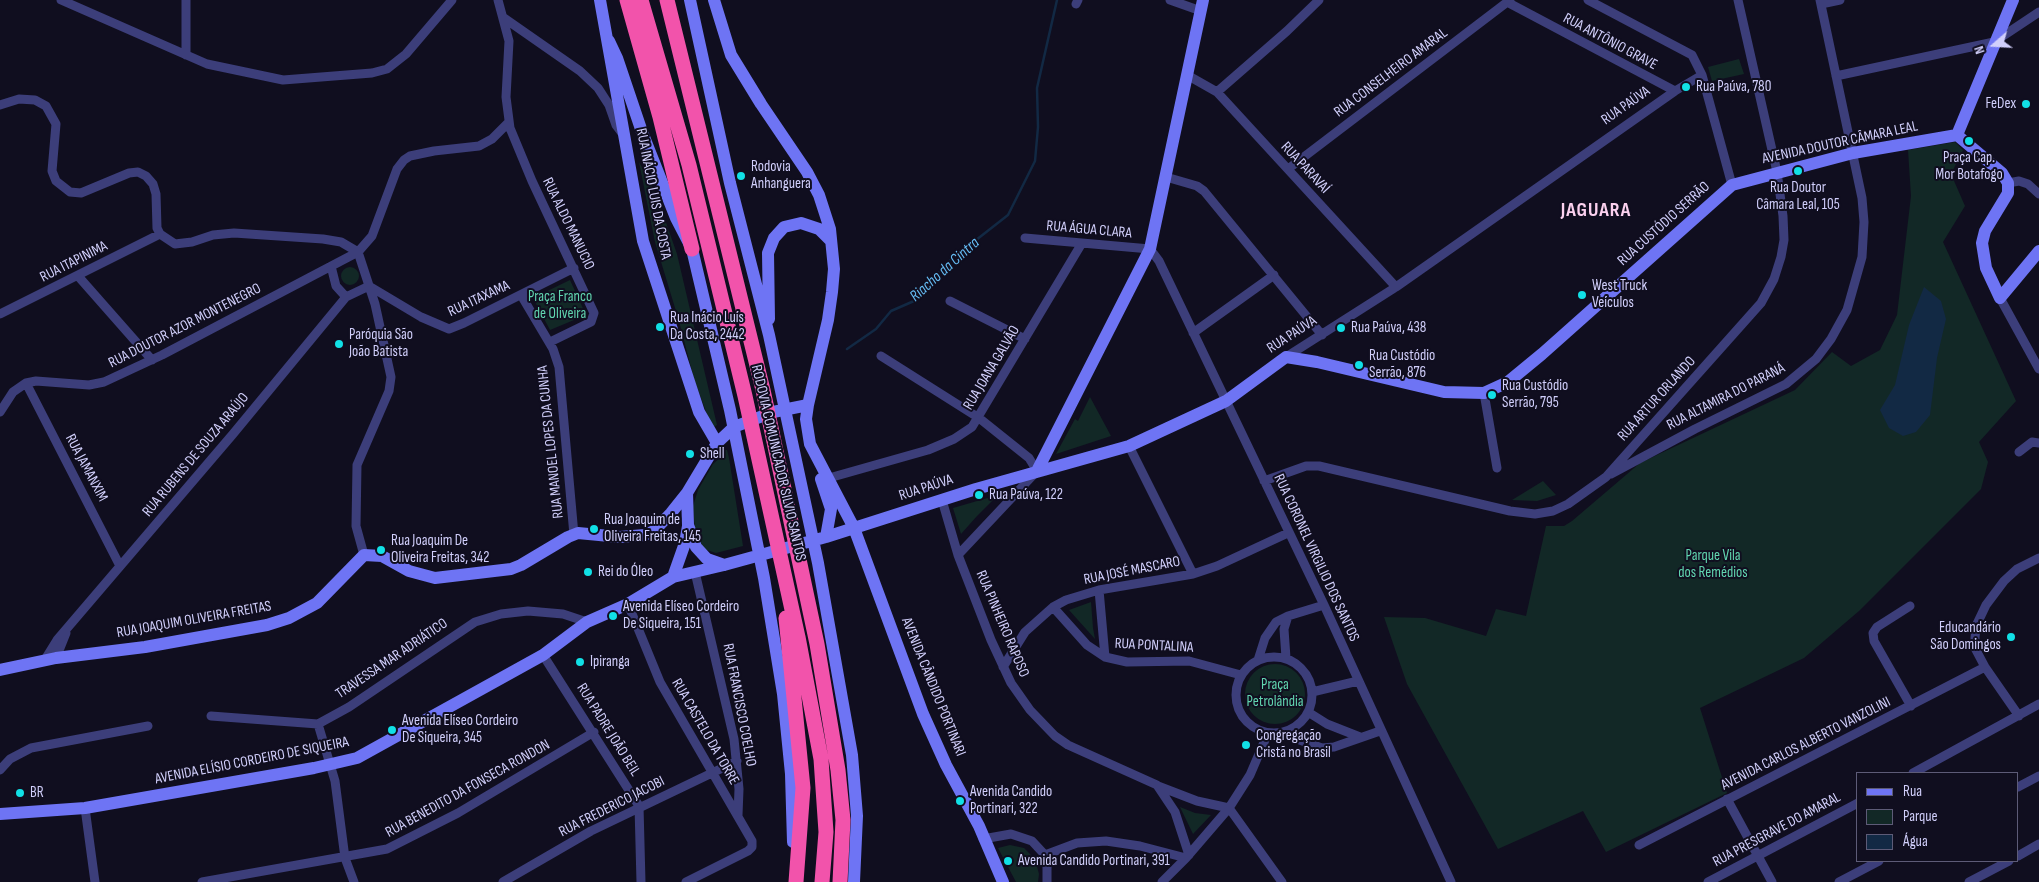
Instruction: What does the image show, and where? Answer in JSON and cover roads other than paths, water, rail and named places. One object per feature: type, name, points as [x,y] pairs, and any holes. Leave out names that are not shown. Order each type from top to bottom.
[{"type":"highway","points":[[627,0],[660,117],[692,249]]},
{"type":"highway","name":"RODOVIA COMUNICADOR SILVIO SANTOS","points":[[641,0],[689,165],[746,398],[785,574],[821,759],[826,832],[822,882]]},
{"type":"highway","name":"RODOVIA COMUNICADOR SILVIO SANTOS","points":[[668,0],[763,390],[817,644],[838,770],[843,820],[840,882]]},
{"type":"highway","points":[[785,574],[786,619],[803,788],[796,882]]},
{"type":"main road","name":"RUA INÁCIO LUIS DA COSTA","points":[[600,0],[646,250],[699,412],[717,443]]},
{"type":"main road","points":[[690,0],[730,183],[769,335],[818,564],[852,755],[857,816],[854,882]]},
{"type":"main road","name":"AVENIDA CÂNDIDO PORTINARI","points":[[714,0],[731,55],[807,172],[819,195],[830,229],[834,269],[832,292],[828,320],[808,405],[807,431],[831,509],[826,537]]},
{"type":"main road","points":[[2013,0],[1957,135],[2002,173],[2008,183],[2008,193],[1985,230],[1982,243],[1986,268],[2000,298],[2039,251]]},
{"type":"main road","points":[[1037,471],[1150,250],[1202,6]]},
{"type":"main road","points":[[609,41],[617,58],[642,132],[673,209],[692,249],[730,410],[764,578],[783,694],[791,774],[793,849],[790,882]]},
{"type":"main road","name":"AVENIDA DOUTOR CÂMARA LEAL","points":[[1732,185],[1853,153],[1957,135]]},
{"type":"main road","name":"RUA CUSTÓDIO SERRÃO","points":[[1286,357],[1317,362],[1444,392],[1484,393],[1508,382],[1542,354],[1732,185]]},
{"type":"main road","points":[[769,335],[768,253],[774,238],[784,227],[801,223],[818,228],[831,241]]},
{"type":"main road","name":"RUA PAÚVA","points":[[826,537],[1037,471],[1129,446],[1226,401],[1286,357]]},
{"type":"main road","points":[[364,555],[382,556],[419,576],[435,578],[481,574],[521,565],[574,534],[636,537],[645,535],[659,526],[687,493],[717,443],[734,427],[773,412],[808,405]]},
{"type":"main road","name":"AVENIDA CÂNDIDO PORTINARI","points":[[813,451],[854,528],[923,714],[946,765],[1011,882]]},
{"type":"main road","points":[[673,576],[685,542],[688,525],[687,493]]},
{"type":"main road","points":[[688,525],[696,547],[707,559],[724,565]]},
{"type":"main road","points":[[826,537],[842,537],[865,556]]},
{"type":"main road","name":"AVENIDA ELÍSIO CORDEIRO DE SIQUEIRA","points":[[0,814],[85,808],[357,758],[371,752],[543,655],[587,622],[623,606],[673,576],[724,565],[826,537]]},
{"type":"main road","name":"RUA JOAQUIM OLIVEIRA FREITAS","points":[[0,670],[56,658],[267,626],[289,618],[317,603],[364,555]]},
{"type":"main road","name":"AVENIDA CÂNDIDO PORTINARI","points":[[986,838],[1003,882]]},
{"type":"street","points":[[61,0],[208,64],[283,80],[382,72],[406,54],[452,0]]},
{"type":"street","points":[[186,0],[186,55]]},
{"type":"street","points":[[358,252],[372,236],[397,169],[404,160],[410,156],[434,151],[478,146],[492,139],[509,122],[506,97],[509,41],[498,0]]},
{"type":"street","points":[[1170,0],[1202,6]]},
{"type":"street","points":[[1216,92],[1288,32],[1320,0]]},
{"type":"street","name":"RUA CUSTÓDIO SERRÃO","points":[[1588,0],[1688,52],[1702,75],[1732,185]]},
{"type":"street","name":"RUA ARTUR ORLANDO","points":[[1264,481],[1306,466],[1319,466],[1510,511],[1535,514],[1554,511],[1568,504],[1606,477],[1750,316],[1768,291],[1774,278],[1784,240],[1783,216],[1777,172],[1738,0]]},
{"type":"street","points":[[1820,2],[1840,0]]},
{"type":"street","name":"RUA ANTÔNIO GRAVE","points":[[1508,1],[1675,91]]},
{"type":"street","name":"RUA CONSELHEIRO AMARAL","points":[[1288,169],[1508,1]]},
{"type":"street","name":"RUA ALTAMIRA DO PARANÁ","points":[[1606,477],[1695,429],[1786,384],[1804,371],[1832,339],[1847,310],[1862,257],[1864,222],[1853,153],[1820,2]]},
{"type":"street","points":[[1836,76],[1994,42],[2039,12]]},
{"type":"street","points":[[504,18],[580,71],[598,88],[624,136]]},
{"type":"street","name":"RUA PARAVAÍ","points":[[1187,75],[1216,92],[1396,287]]},
{"type":"street","name":"RUA PAÚVA","points":[[1286,357],[1396,287],[1675,91],[1702,75]]},
{"type":"street","points":[[598,88],[617,89]]},
{"type":"street","points":[[0,104],[19,99],[35,100],[49,111],[56,124],[52,171],[56,181],[70,192],[81,193],[89,191],[129,173],[138,172],[146,176],[153,184],[156,194],[155,216],[160,234],[176,244],[234,232],[323,239],[341,242],[358,252],[370,286],[386,348],[391,383],[357,465],[355,491],[356,526],[364,555]]},
{"type":"street","name":"RUA ALDO MANUCIO","points":[[509,122],[532,181],[593,309],[594,317],[590,322],[550,342]]},
{"type":"street","points":[[1166,177],[1197,186],[1204,191],[1322,335]]},
{"type":"street","points":[[2008,183],[2019,181],[2028,184],[2039,194]]},
{"type":"street","name":"RUA ITAPINIMA","points":[[0,314],[160,234]]},
{"type":"street","name":"RUA ÁGUA CLARA","points":[[1025,238],[1150,250]]},
{"type":"street","name":"RUA JOANA GALVÃO","points":[[829,478],[942,444],[972,427],[1082,243]]},
{"type":"street","name":"RUA CORONEL VIRGILIO DOS SANTOS","points":[[1150,250],[1168,277],[1288,533],[1324,605],[1380,731],[1451,882]]},
{"type":"street","name":"RUA DOUTOR AZOR MONTENEGRO","points":[[26,383],[36,381],[89,385],[104,382],[152,360],[358,252]]},
{"type":"street","points":[[331,266],[336,286],[346,297],[370,286]]},
{"type":"street","name":"RUA ITAXAMA","points":[[370,286],[446,329],[460,326],[574,268]]},
{"type":"street","points":[[1193,333],[1274,275]]},
{"type":"street","points":[[78,276],[152,360]]},
{"type":"street","name":"RUA MANOEL LOPES DA CUNHA","points":[[521,295],[550,342],[557,358],[564,409],[574,534]]},
{"type":"street","name":"RUA RUBENS DE SOUZA ARAÚJO","points":[[44,660],[57,640],[346,297]]},
{"type":"street","points":[[2000,298],[2039,368]]},
{"type":"street","points":[[950,301],[1025,339]]},
{"type":"street","points":[[881,356],[979,418],[1029,458],[1037,471],[958,555]]},
{"type":"street","points":[[0,412],[13,392],[26,383]]},
{"type":"street","name":"RUA JAMANXIM","points":[[26,383],[120,566]]},
{"type":"street","points":[[1484,393],[1497,468]]},
{"type":"street","points":[[2019,452],[2032,442],[2039,442]]},
{"type":"street","points":[[1129,446],[1193,574]]},
{"type":"street","name":"RUA PINHEIRO RAPOSO","points":[[942,500],[958,555],[1003,667],[1030,710],[1055,736],[1068,745],[1156,785],[1176,812],[1187,857]]},
{"type":"street","name":"RUA JOSÉ MASCARO","points":[[1003,667],[1025,632],[1053,607],[1080,595],[1099,590],[1193,574],[1217,566],[1288,533]]},
{"type":"street","points":[[2019,716],[1985,667],[1976,650],[1976,626],[1986,605],[2004,581],[2017,570],[2039,558]]},
{"type":"street","name":"RUA FRANCISCO COELHO","points":[[695,572],[724,691],[737,761],[740,789],[738,816]]},
{"type":"street","points":[[1099,590],[1106,657]]},
{"type":"street","points":[[1258,660],[1269,629],[1280,618],[1324,605]]},
{"type":"street","name":"RUA CASTELO DA TORRE","points":[[623,606],[637,629],[660,682],[752,842],[752,847],[740,856],[686,882]]},
{"type":"street","points":[[1910,606],[1877,627],[1873,633],[1874,640],[1911,706]]},
{"type":"street","name":"RUA PONTALINA","points":[[1053,607],[1087,645],[1106,657],[1127,662],[1189,661],[1241,675]]},
{"type":"street","name":"TRAVESSA MAR ADRIÁTICO","points":[[318,724],[349,707],[475,622],[502,614],[528,611],[563,614],[587,622]]},
{"type":"street","points":[[1286,658],[1284,629],[1288,616]]},
{"type":"street","name":"RUA RUBENS DE SOUZA ARAÚJO","points":[[56,658],[67,630]]},
{"type":"street","name":"RUA PADRE JOÃO BEIL","points":[[543,655],[594,732],[639,806],[641,882]]},
{"type":"street","points":[[1272,656],[1286,658],[1304,671],[1312,692],[1308,712],[1301,722],[1292,729],[1280,733],[1268,733],[1256,729],[1246,721],[1239,711],[1236,693],[1241,675],[1248,666],[1258,660],[1272,656]]},
{"type":"street","name":"AVENIDA CARLOS ALBERTO VANZOLINI","points":[[1639,845],[1985,667]]},
{"type":"street","points":[[1312,692],[1358,681]]},
{"type":"street","points":[[1915,772],[2039,704]]},
{"type":"street","points":[[1308,712],[1334,727],[1360,737]]},
{"type":"street","points":[[211,716],[318,724],[331,764],[337,792],[345,858],[354,882]]},
{"type":"street","points":[[0,770],[10,759],[31,748],[148,726]]},
{"type":"street","points":[[1280,733],[1322,748],[1334,747],[1380,731]]},
{"type":"street","name":"RUA BENEDITO DA FONSECA RONDON","points":[[202,882],[388,849],[419,835],[570,748],[594,732]]},
{"type":"street","points":[[1162,882],[1187,857],[1229,808],[1250,775],[1268,733]]},
{"type":"street","name":"RUA FREDERICO JACOBI","points":[[503,882],[591,831],[639,806],[737,761]]},
{"type":"street","points":[[2019,786],[2039,776]]},
{"type":"street","points":[[1156,785],[1197,801],[1229,808],[1282,882]]},
{"type":"street","points":[[1727,799],[1772,882]]},
{"type":"street","name":"RUA PRESGRAVE DO AMARAL","points":[[1708,882],[1856,804]]},
{"type":"street","points":[[85,808],[95,882]]},
{"type":"street","points":[[986,838],[1011,834],[1032,841],[1045,855],[1047,882]]},
{"type":"street","points":[[1045,855],[1077,843],[1106,842],[1140,846],[1187,857]]},
{"type":"street","points":[[2019,855],[2039,844]]},
{"type":"street","points":[[1839,882],[1877,862]]},
{"type":"street","points":[[1970,882],[2007,862]]},
{"type":"water","points":[[1924,287],[1941,301],[1946,319],[1937,358],[1930,415],[1916,432],[1903,436],[1889,428],[1880,410],[1895,385],[1909,325]]},
{"type":"waterway","name":"Riacho da Cintra","points":[[847,349],[876,329],[891,311],[914,301],[948,262],[1008,215],[1035,161],[1038,127],[1037,88],[1057,0]]},
{"type":"place","name":"Rua Paúva, 780","points":[[1686,87]]},
{"type":"place","name":"FeDex","points":[[2026,104]]},
{"type":"place","name":"Praça Cap. Mor Botafogo","points":[[1969,141]]},
{"type":"place","name":"Rua Doutor Câmara Leal, 105","points":[[1798,171]]},
{"type":"place","name":"Rodovia Anhanguera","points":[[741,176]]},
{"type":"place","name":"West Truck Veículos","points":[[1582,295]]},
{"type":"place","name":"Rua Inácio Luís Da Costa, 2442","points":[[660,327]]},
{"type":"place","name":"Rua Paúva, 438","points":[[1341,328]]},
{"type":"place","name":"Paróquia São João Batista","points":[[339,344]]},
{"type":"place","name":"Rua Custódio Serrão, 876","points":[[1359,365]]},
{"type":"place","name":"Rua Custódio Serrão, 795","points":[[1492,395]]},
{"type":"place","name":"Shell","points":[[690,454]]},
{"type":"place","name":"Rua Paúva, 122","points":[[979,495]]},
{"type":"place","name":"Rua Joaquim de Oliveira Freitas, 145","points":[[594,529]]},
{"type":"place","name":"Rua Joaquim De Oliveira Freitas, 342","points":[[381,550]]},
{"type":"place","name":"Rei do Óleo","points":[[588,572]]},
{"type":"place","name":"Avenida Elíseo Cordeiro De Siqueira, 151","points":[[613,616]]},
{"type":"place","name":"Educandário São Domingos","points":[[2011,637]]},
{"type":"place","name":"Ipiranga","points":[[580,662]]},
{"type":"place","name":"Avenida Elíseo Cordeiro De Siqueira, 345","points":[[392,730]]},
{"type":"place","name":"Congregação Cristã no Brasil","points":[[1246,745]]},
{"type":"place","name":"BR","points":[[20,793]]},
{"type":"place","name":"Avenida Candido Portinari, 322","points":[[960,801]]},
{"type":"place","name":"Avenida Candido Portinari, 391","points":[[1008,861]]},
{"type":"district","name":"JAGUARA","points":[[1596,211]]},
{"type":"park label","name":"Praça Franco de Oliveira","points":[[560,306]]},
{"type":"park label","name":"Parque Vila dos Remédios","points":[[1713,564]]},
{"type":"park label","name":"Praça Petrolândia","points":[[1275,694]]}]
